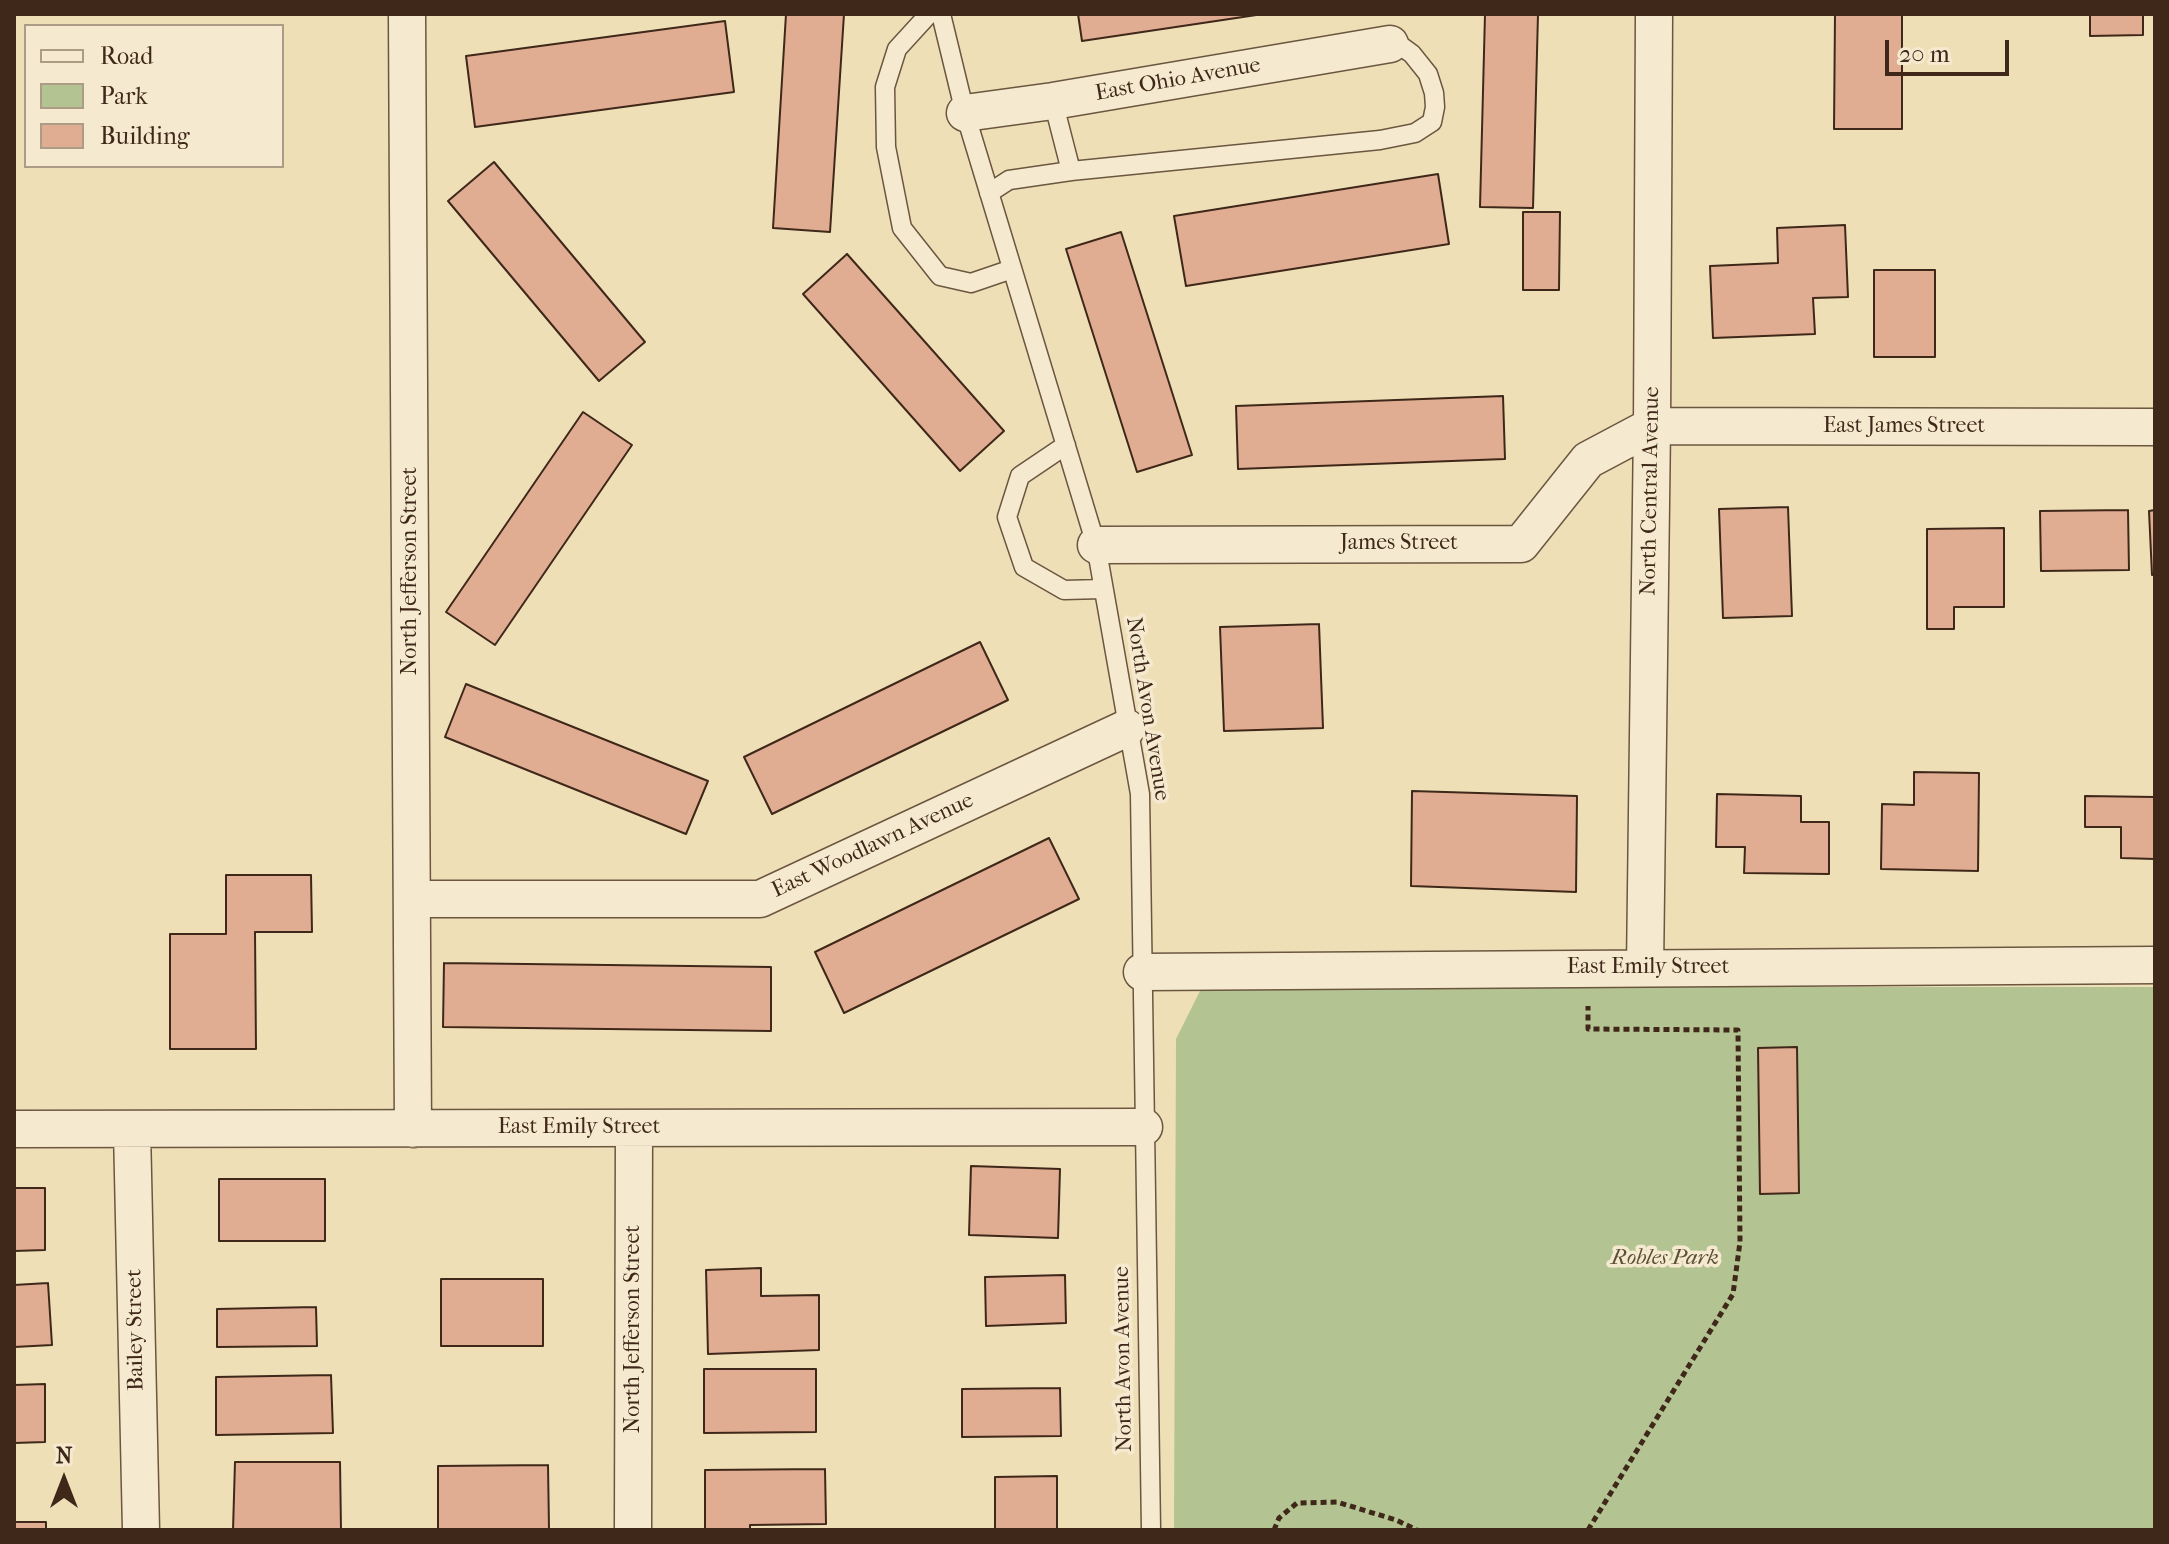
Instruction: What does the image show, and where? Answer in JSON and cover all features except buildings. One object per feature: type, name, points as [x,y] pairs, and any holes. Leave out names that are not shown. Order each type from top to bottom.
[{"type":"street","name":"North Jefferson Street","points":[[407,14],[413,1129]]},
{"type":"street","name":"North Central Avenue","points":[[1645,968],[1654,14]]},
{"type":"street","name":"East Ohio Avenue","points":[[965,113],[1390,44]]},
{"type":"street","name":"East James Street","points":[[1652,426],[2155,427]]},
{"type":"street","name":"James Street","points":[[1096,545],[1521,544],[1588,460],[1652,426]]},
{"type":"street","name":"East Woodlawn Avenue","points":[[413,899],[760,899],[1127,728]]},
{"type":"street","name":"East Emily Street","points":[[1142,972],[2155,965]]},
{"type":"street","name":"East Emily Street","points":[[14,1129],[1144,1127]]},
{"type":"street","name":"North Jefferson Street","points":[[633,1530],[634,1128]]},
{"type":"street","name":"Bailey Street","points":[[132,1130],[141,1530]]},
{"type":"lane","points":[[929,14],[897,49],[885,87],[886,147],[902,228],[940,276],[971,283],[1012,269]]},
{"type":"lane","name":"North Avon Avenue","points":[[941,14],[965,113],[1096,545],[1140,794],[1151,1530]]},
{"type":"lane","points":[[989,193],[1009,180],[1071,171],[1380,140],[1415,133],[1432,122],[1434,93],[1428,74],[1412,54],[1401,46],[1390,44]]},
{"type":"lane","points":[[1053,101],[1071,171]]},
{"type":"lane","points":[[1066,445],[1020,476],[1007,517],[1024,567],[1064,590],[1102,589]]},
{"type":"path","points":[[1588,969],[1588,1029],[1738,1030],[1740,1242],[1733,1294],[1588,1530]]},
{"type":"path","points":[[1274,1530],[1279,1518],[1297,1503],[1337,1502],[1396,1520],[1417,1530]]},
{"type":"green space","name":"Robles Park","points":[[1202,987],[2155,987],[2155,1530],[1174,1530],[1176,1039]]}]
